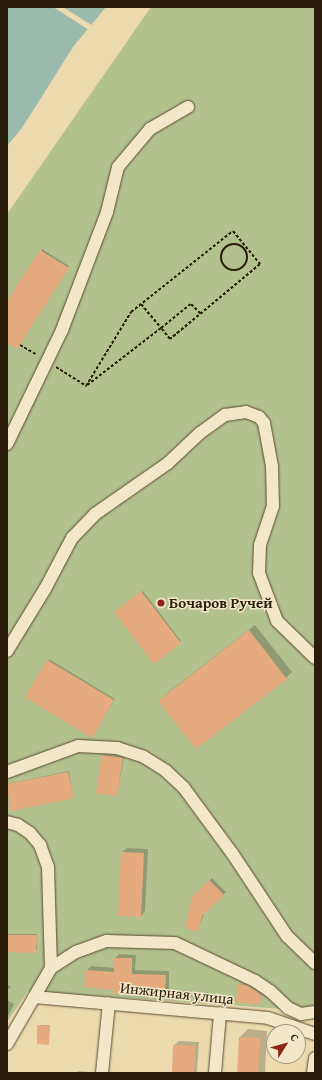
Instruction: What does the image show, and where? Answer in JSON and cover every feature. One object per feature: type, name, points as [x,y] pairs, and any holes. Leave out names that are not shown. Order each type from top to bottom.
[{"type":"street","points":[[7,444],[62,330],[107,212],[118,167],[150,129],[188,108]]},
{"type":"street","points":[[7,651],[45,590],[72,538],[95,514],[168,463],[200,433],[225,415],[246,412],[258,417],[264,422],[272,466],[273,506],[260,545],[259,573],[277,621],[315,658]]},
{"type":"street","points":[[7,772],[78,746],[117,748],[144,757],[166,771],[184,788],[232,853],[287,936],[315,963]]},
{"type":"street","points":[[7,822],[18,825],[30,833],[40,845],[48,867],[51,968]]},
{"type":"street","points":[[7,1044],[51,968],[76,952],[107,941],[175,943],[255,981],[270,991],[288,1008],[301,1014],[315,1012]]},
{"type":"street","name":"Инжирная улица","points":[[34,997],[268,1018],[315,1034]]},
{"type":"street","points":[[102,1073],[109,1003]]},
{"type":"street","points":[[215,1073],[220,1013]]},
{"type":"street","points":[[313,1073],[315,1058]]},
{"type":"path","points":[[141,304],[161,328],[170,340],[200,313],[260,264],[233,231],[141,304],[131,312],[86,386],[161,328],[191,304],[200,313]]},
{"type":"path","points":[[236,244],[246,248],[248,259],[242,268],[232,271],[223,266],[221,255],[226,246],[236,244]]},
{"type":"green space","name":"Бочаров Ручей","points":[[151,7],[315,7],[315,1018],[297,1010],[28,991],[7,1022],[7,214]]},
{"type":"shaded area","points":[[7,7],[106,7],[73,47],[22,128],[7,146]]},
{"type":"pier","points":[[53,7],[63,7],[93,26],[89,30]]},
{"type":"building","points":[[40,250],[69,268],[17,349],[7,343],[7,301]]},
{"type":"building","points":[[141,591],[181,643],[154,664],[114,612]]},
{"type":"building","points":[[249,630],[287,679],[196,749],[158,701]]},
{"type":"building","points":[[47,660],[114,700],[92,738],[25,697]]},
{"type":"building","points":[[102,755],[123,758],[117,796],[96,793]]},
{"type":"building","points":[[68,772],[74,798],[11,811],[7,784]]},
{"type":"building","points":[[121,852],[144,853],[141,917],[118,916]]},
{"type":"building","points":[[209,880],[224,895],[202,916],[198,932],[185,928],[192,897]]},
{"type":"building","points":[[7,935],[37,935],[36,953],[7,952]]},
{"type":"building","points":[[114,958],[132,958],[132,974],[166,975],[165,995],[113,994],[113,990],[84,987],[86,970],[114,972]]},
{"type":"building","points":[[238,984],[247,985],[261,994],[260,1005],[236,1002]]},
{"type":"building","points":[[37,1025],[50,1026],[49,1045],[37,1044]]},
{"type":"building","points":[[239,1037],[260,1038],[258,1073],[237,1073]]},
{"type":"building","points":[[173,1045],[195,1046],[194,1073],[172,1073]]},
{"type":"place","name":"Бочаров Ручей","points":[[161,603]]}]
